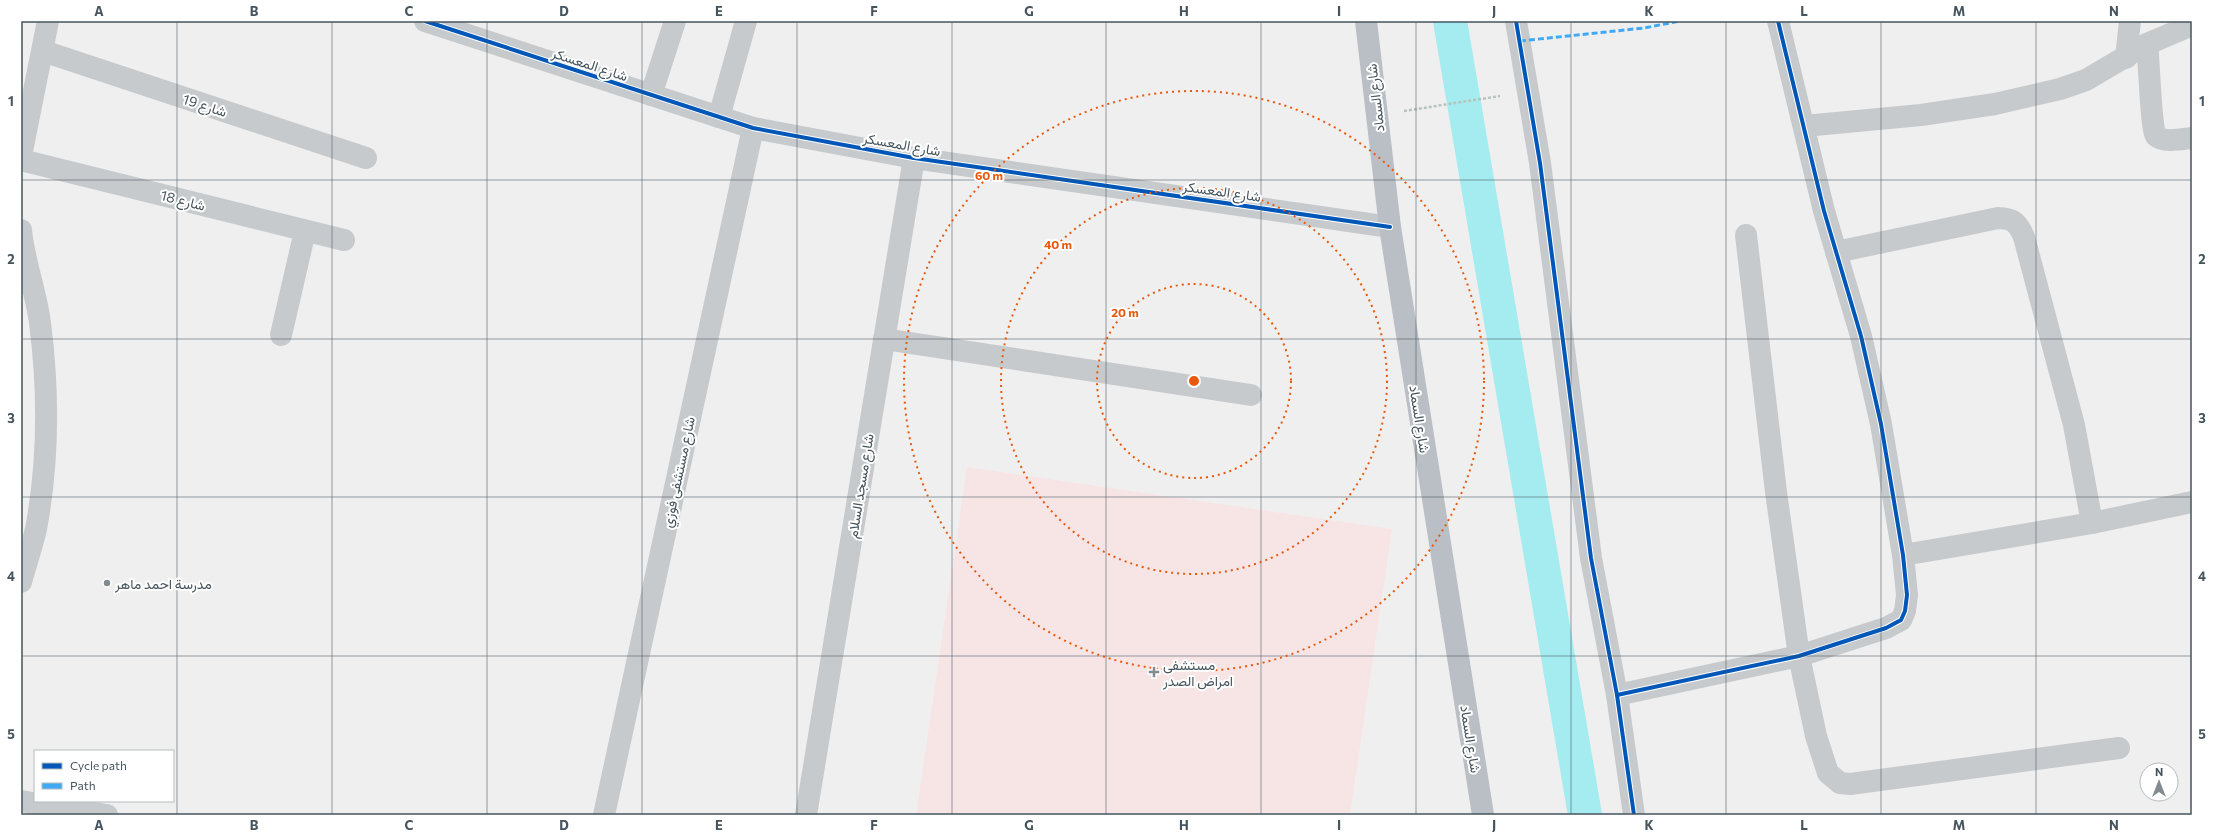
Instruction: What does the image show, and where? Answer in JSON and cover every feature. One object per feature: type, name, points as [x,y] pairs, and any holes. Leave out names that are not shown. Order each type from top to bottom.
[{"type":"highway","name":"شارع السماد","points":[[1366,21],[1390,227],[1483,815]]},
{"type":"street","points":[[21,156],[34,61],[48,21]]},
{"type":"street","name":"شارع المعسكر","points":[[425,21],[459,27],[651,95],[753,128],[914,158],[1390,227]]},
{"type":"street","points":[[651,95],[675,21]]},
{"type":"street","points":[[719,117],[746,21]]},
{"type":"street","points":[[1516,21],[1540,163],[1591,558],[1617,695],[1634,815]]},
{"type":"street","points":[[1617,695],[1799,656],[1886,628],[1901,620],[1905,611],[1907,595],[1903,555],[1880,416],[1861,336],[1824,211],[1778,21]]},
{"type":"street","points":[[2126,58],[2130,21]]},
{"type":"street","points":[[1804,126],[1922,114],[1995,104],[2060,89],[2086,80],[2126,58],[2147,44],[2192,25]]},
{"type":"street","points":[[2147,44],[2151,84],[2152,127],[2155,134],[2158,137],[2170,140],[2192,138]]},
{"type":"street","name":"شارع 19","points":[[34,61],[366,158]]},
{"type":"street","name":"شارع مستشفى فوزي","points":[[604,815],[753,128]]},
{"type":"street","name":"شارع مسجد السلام","points":[[806,815],[914,158]]},
{"type":"street","name":"شارع 18","points":[[21,160],[344,240]]},
{"type":"street","points":[[1836,252],[1998,218],[2010,218],[2019,225],[2024,237],[2074,425],[2092,522]]},
{"type":"street","points":[[21,230],[22,252],[40,320],[47,390],[46,460],[36,530],[21,582]]},
{"type":"street","points":[[282,335],[304,231]]},
{"type":"street","points":[[1746,235],[1776,492],[1799,656],[1816,736],[1828,773],[1840,783],[1868,782],[2119,748]]},
{"type":"street","points":[[884,339],[1251,395]]},
{"type":"street","points":[[1903,555],[2092,522],[2192,502]]},
{"type":"street","points":[[21,801],[107,815]]},
{"type":"path","points":[[1414,110],[1506,95]]},
{"type":"shaded area","name":"مستشفى امراض الصدر","points":[[967,467],[1392,529],[1350,815],[916,815]]},
{"type":"waterway","points":[[1450,21],[1585,815]]},
{"type":"marked path","points":[[1520,41],[1644,28],[1680,21]]},
{"type":"cycle path","points":[[425,21],[753,128],[914,158],[1390,227]]},
{"type":"cycle path","points":[[1516,21],[1540,163],[1591,558],[1617,695],[1634,815]]},
{"type":"cycle path","points":[[1617,695],[1799,656],[1886,628],[1901,620],[1905,611],[1907,595],[1903,555],[1881,424],[1861,336],[1824,211],[1778,21]]},
{"type":"place","name":"مدرسة احمد ماهر","points":[[107,583]]},
{"type":"place","name":"مستشفى امراض الصدر","points":[[1154,672]]}]
